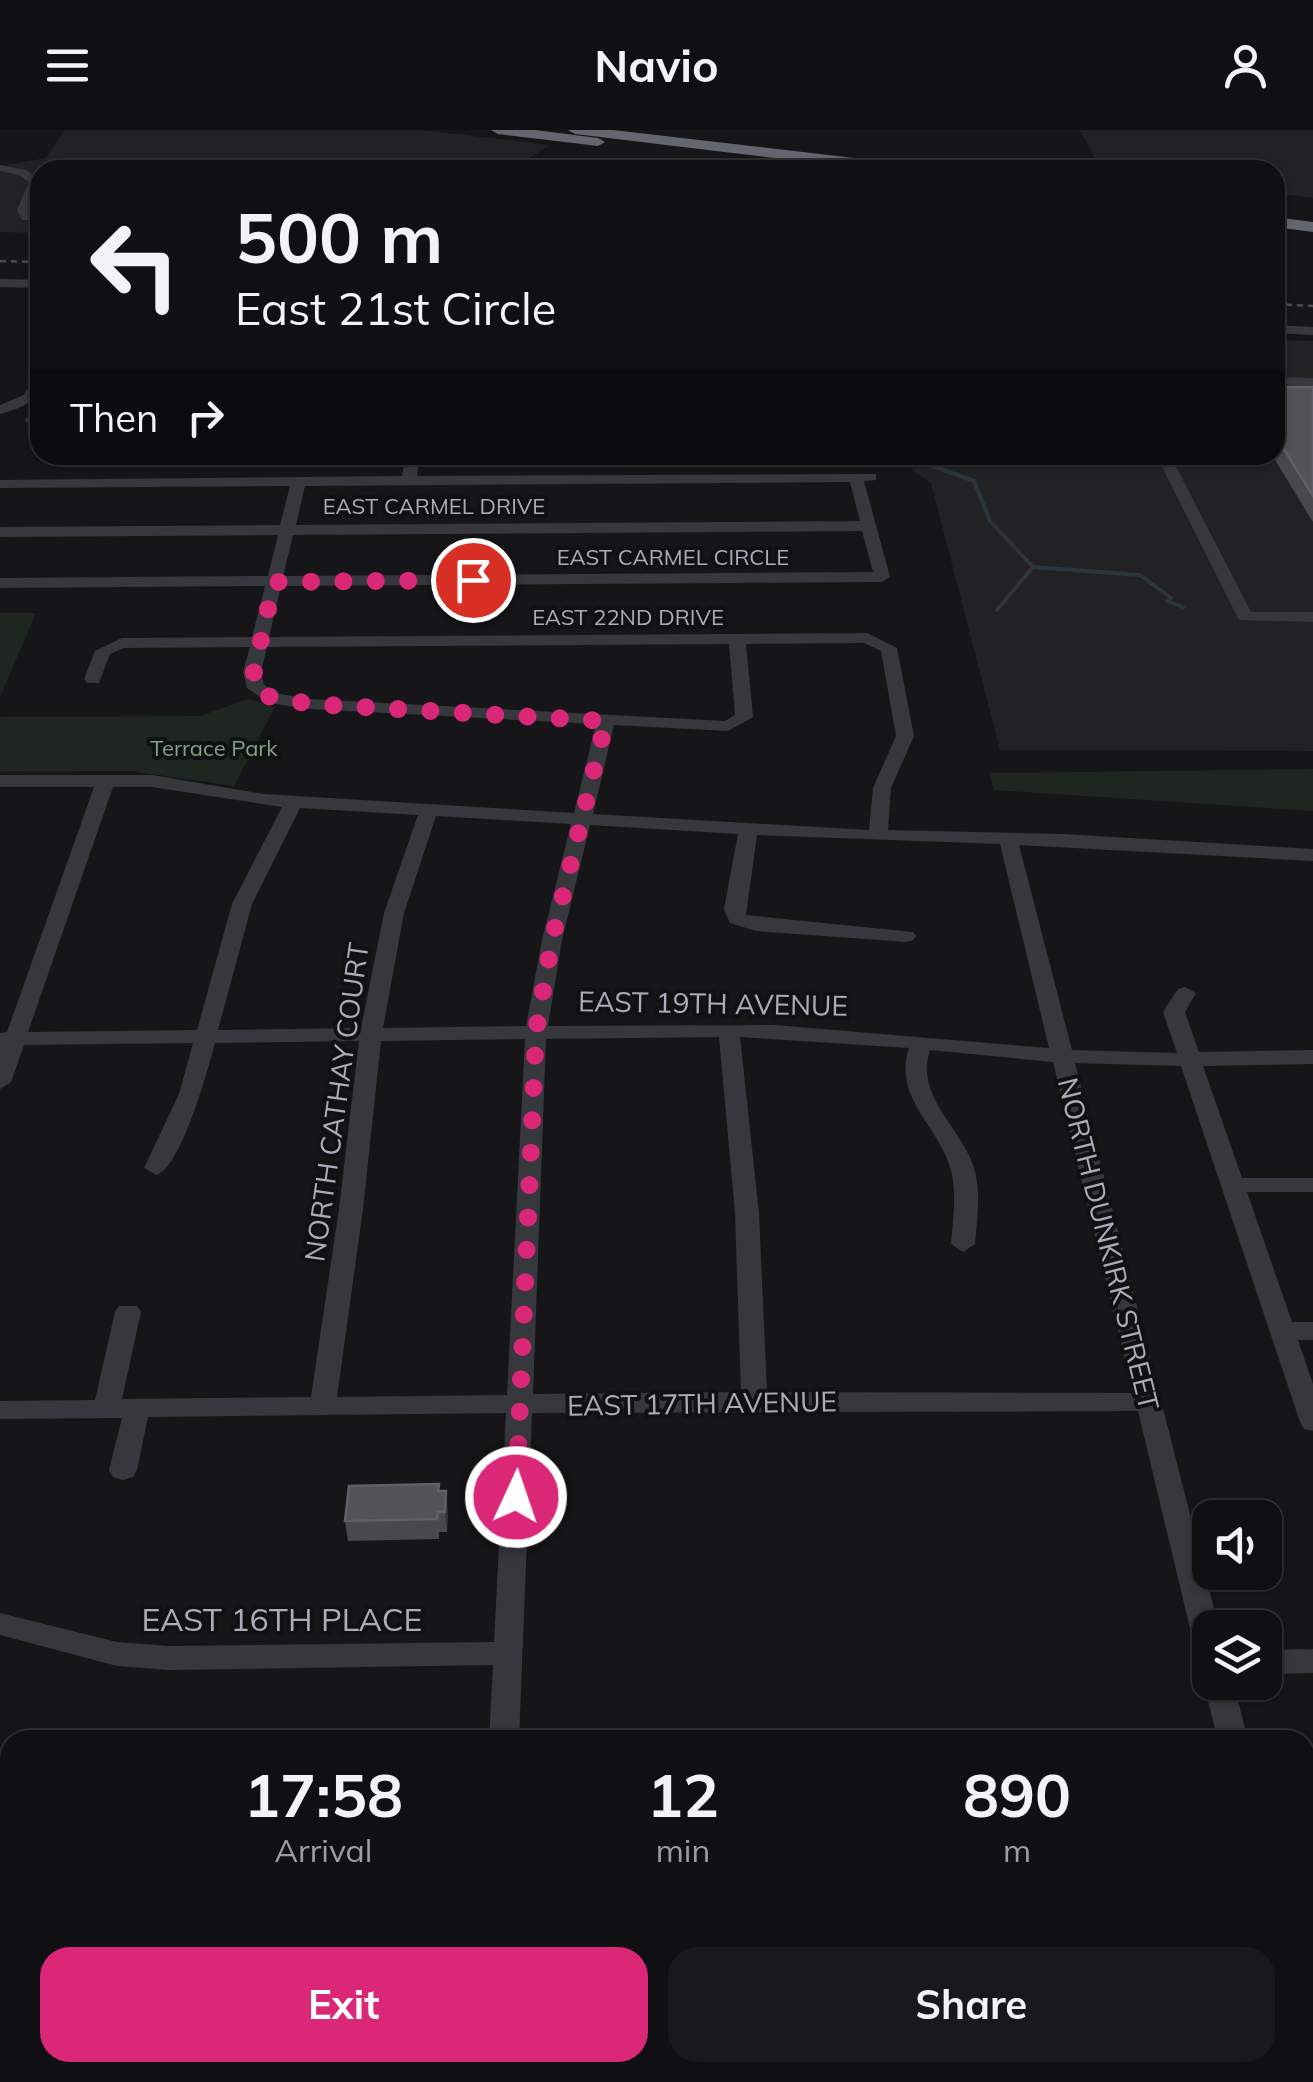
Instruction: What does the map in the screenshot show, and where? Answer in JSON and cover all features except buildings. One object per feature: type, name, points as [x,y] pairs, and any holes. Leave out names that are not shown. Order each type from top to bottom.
[{"type":"highway","points":[[498,130],[752,160]]},
{"type":"highway","points":[[575,130],[829,160]]},
{"type":"highway","points":[[1285,213],[1313,217]]},
{"type":"highway","points":[[1285,223],[1313,227]]},
{"type":"street","points":[[0,168],[30,178]]},
{"type":"street","points":[[26,218],[23,210],[30,193]]},
{"type":"street","points":[[0,282],[30,284]]},
{"type":"street","points":[[1285,329],[1313,330]]},
{"type":"street","points":[[1285,381],[1313,382]]},
{"type":"street","points":[[0,410],[30,396]]},
{"type":"street","points":[[409,480],[411,465]]},
{"type":"street","name":"EAST CARMEL CIRCLE","points":[[0,583],[882,577],[859,477],[852,465]]},
{"type":"street","points":[[1167,465],[1245,617],[1313,617]]},
{"type":"street","points":[[0,484],[409,480],[577,473],[859,477]]},
{"type":"street","points":[[299,481],[252,681],[262,693],[276,699],[723,727],[738,724],[744,717],[737,639]]},
{"type":"street","name":"EAST CARMEL DRIVE","points":[[0,532],[868,526]]},
{"type":"street","name":"EAST 22ND DRIVE","points":[[93,679],[103,651],[114,645],[867,638],[885,644],[890,651],[905,736],[882,788],[878,836]]},
{"type":"street","points":[[504,1730],[536,1031],[552,940],[606,721]]},
{"type":"street","points":[[0,1082],[8,1038],[106,779]]},
{"type":"street","points":[[0,781],[165,782],[249,798],[294,801],[878,836],[1313,855]]},
{"type":"street","points":[[156,1168],[190,1094],[242,904],[294,801]]},
{"type":"street","name":"NORTH CATHAY COURT","points":[[322,1408],[352,1209],[371,1033],[394,912],[429,809]]},
{"type":"street","points":[[749,828],[734,909],[737,919],[756,925],[906,936]]},
{"type":"street","name":"NORTH DUNKIRK STREET","points":[[1008,839],[1200,1610]]},
{"type":"street","points":[[1185,993],[1174,1012],[1236,1185],[1313,1422]]},
{"type":"street","points":[[728,1030],[747,1213],[754,1402]]},
{"type":"street","name":"EAST 19TH AVENUE","points":[[8,1038],[728,1030],[836,1032],[1063,1056],[1313,1057]]},
{"type":"street","points":[[922,1043],[913,1068],[917,1091],[956,1152],[964,1176],[963,1244]]},
{"type":"street","points":[[1236,1185],[1313,1184]]},
{"type":"street","points":[[106,1410],[128,1312]]},
{"type":"street","points":[[1283,1331],[1313,1331]]},
{"type":"street","name":"EAST 17TH AVENUE","points":[[0,1410],[1148,1402]]},
{"type":"street","points":[[123,1470],[137,1410]]},
{"type":"street","name":"EAST 16TH PLACE","points":[[0,1624],[117,1654],[168,1658],[508,1653]]},
{"type":"street","points":[[1282,1662],[1313,1661]]},
{"type":"street","points":[[1223,1700],[1230,1730]]},
{"type":"shaded area","points":[[64,130],[422,130],[550,145],[527,160],[34,160],[46,158]]},
{"type":"shaded area","points":[[1080,130],[1313,130],[1313,198],[1285,194],[1285,160],[1096,160]]},
{"type":"shaded area","points":[[30,161],[30,233],[0,232],[0,166]]},
{"type":"shaded area","points":[[1285,340],[1313,341],[1313,751],[1000,750],[931,483],[913,471],[912,465],[1285,465]]},
{"type":"green space","points":[[0,613],[36,613],[0,697]]},
{"type":"green space","name":"Terrace Park","points":[[248,699],[275,707],[234,786],[131,771],[0,772],[0,717],[200,716]]},
{"type":"green space","points":[[1313,769],[1313,811],[994,790],[990,773]]},
{"type":"waterway","points":[[930,465],[974,481],[990,521],[1033,567]]},
{"type":"waterway","points":[[997,610],[1033,567]]},
{"type":"waterway","points":[[1033,567],[1140,575],[1171,598],[1167,601],[1183,607]]},
{"type":"railway","points":[[0,261],[30,262]]},
{"type":"railway","points":[[1285,305],[1313,306]]},
{"type":"route","points":[[473,580],[274,582],[252,681],[267,696],[310,704],[606,721],[552,940],[536,1031],[516,1497]]}]
